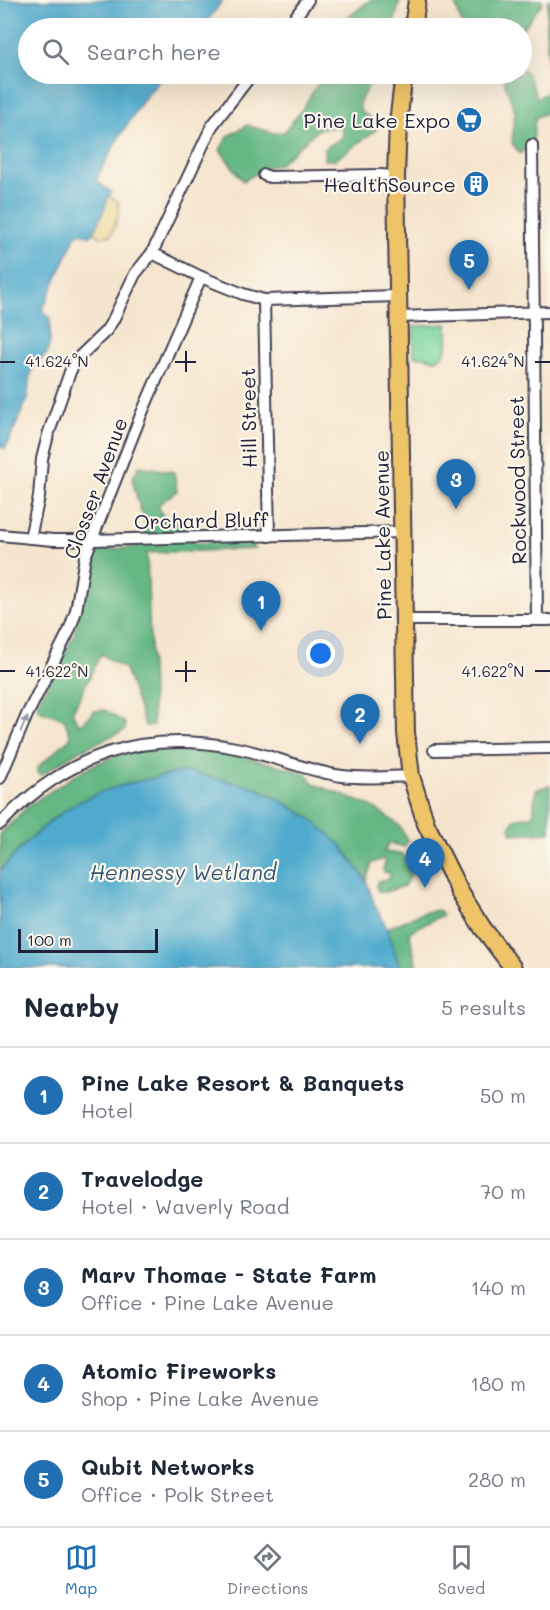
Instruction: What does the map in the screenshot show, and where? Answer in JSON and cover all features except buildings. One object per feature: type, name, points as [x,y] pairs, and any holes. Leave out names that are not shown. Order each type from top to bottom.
[{"type":"main road","points":[[414,18],[417,0]]},
{"type":"main road","name":"Pine Lake Avenue","points":[[403,84],[398,123],[396,176],[406,733],[411,776],[426,824],[460,892],[482,927],[513,968]]},
{"type":"street","points":[[294,18],[308,0]]},
{"type":"street","points":[[30,538],[39,497],[42,459],[48,435],[76,359],[106,332],[135,274],[152,253],[212,126],[244,84]]},
{"type":"street","name":"Rockwood Street","points":[[532,145],[537,620]]},
{"type":"street","points":[[264,175],[270,177],[396,176]]},
{"type":"street","points":[[152,253],[201,277],[264,300],[398,296]]},
{"type":"street","name":"Closser Avenue","points":[[0,778],[27,715],[69,632],[76,611],[85,557],[141,415],[201,277]]},
{"type":"street","name":"Hill Street","points":[[264,300],[269,536]]},
{"type":"street","points":[[398,317],[550,312]]},
{"type":"street","name":"Orchard Bluff","points":[[0,535],[92,540],[403,532]]},
{"type":"street","points":[[404,621],[550,620]]},
{"type":"street","points":[[0,824],[15,808],[39,789],[94,757],[127,747],[163,742],[198,742],[238,748],[343,776],[370,778],[411,776]]},
{"type":"street","points":[[434,750],[550,748]]},
{"type":"green space","points":[[370,0],[400,0],[396,18],[349,17]]},
{"type":"green space","points":[[454,0],[542,0],[543,2],[531,18],[460,18]]},
{"type":"green space","points":[[548,0],[550,0],[550,111],[535,118],[533,142],[520,154],[512,143],[515,112],[505,84],[531,84],[537,98],[547,93],[549,80],[546,27]]},
{"type":"green space","points":[[318,84],[369,84],[359,103],[361,112],[380,123],[376,130],[335,160],[324,160],[324,149],[343,137],[342,127],[320,128],[279,164],[266,168],[243,181],[220,150],[228,136],[247,125],[273,133],[284,132],[303,108]]},
{"type":"green space","points":[[447,324],[447,345],[444,354],[435,360],[414,356],[414,327]]},
{"type":"green space","points":[[139,466],[174,472],[177,491],[158,505],[164,519],[184,521],[195,543],[247,540],[255,549],[147,553],[153,726],[145,726],[125,669],[101,654],[72,713],[80,725],[94,711],[105,710],[125,723],[125,730],[77,752],[41,775],[37,773],[37,768],[71,737],[64,719],[39,710],[37,704],[74,635],[91,551],[136,547],[148,528],[132,479]]},
{"type":"green space","points":[[161,745],[195,747],[246,757],[306,773],[314,784],[373,807],[399,825],[408,841],[404,847],[389,843],[384,852],[403,854],[411,875],[404,886],[385,892],[378,891],[376,885],[378,881],[388,879],[390,876],[389,872],[385,873],[383,870],[384,859],[372,863],[366,880],[340,844],[310,818],[254,787],[185,771],[126,784],[85,799],[51,820],[0,871],[0,834],[28,806],[83,770],[114,756]]},
{"type":"green space","points":[[550,785],[550,832],[512,834],[510,828],[514,819],[531,816],[534,813],[536,790]]},
{"type":"green space","points":[[439,910],[443,915],[409,932],[419,968],[400,968],[387,928],[425,912]]},
{"type":"sand","points":[[109,196],[118,202],[119,214],[111,235],[101,237],[94,232]]},
{"type":"water","points":[[0,0],[223,0],[210,18],[18,18],[18,84],[157,84],[119,137],[96,180],[111,192],[91,236],[80,233],[76,235],[42,311],[50,317],[50,342],[47,354],[34,366],[25,404],[5,449],[0,446]]},
{"type":"water","name":"Hennessy Wetland","points":[[185,771],[254,787],[310,818],[340,844],[366,880],[374,903],[387,928],[400,968],[0,968],[0,871],[18,851],[50,821],[85,799],[122,786]]},
{"type":"place","name":"Pine Lake Expo","points":[[469,120]]},
{"type":"place","name":"HealthSource","points":[[476,184]]},
{"type":"place","name":"Qubit Networks","points":[[469,290]]},
{"type":"place","name":"Marv Thomae - State Farm","points":[[456,509]]},
{"type":"place","name":"Pine Lake Resort & Banquets","points":[[261,631]]},
{"type":"place","name":"Travelodge","points":[[360,744]]},
{"type":"place","name":"Atomic Fireworks","points":[[425,888]]}]
